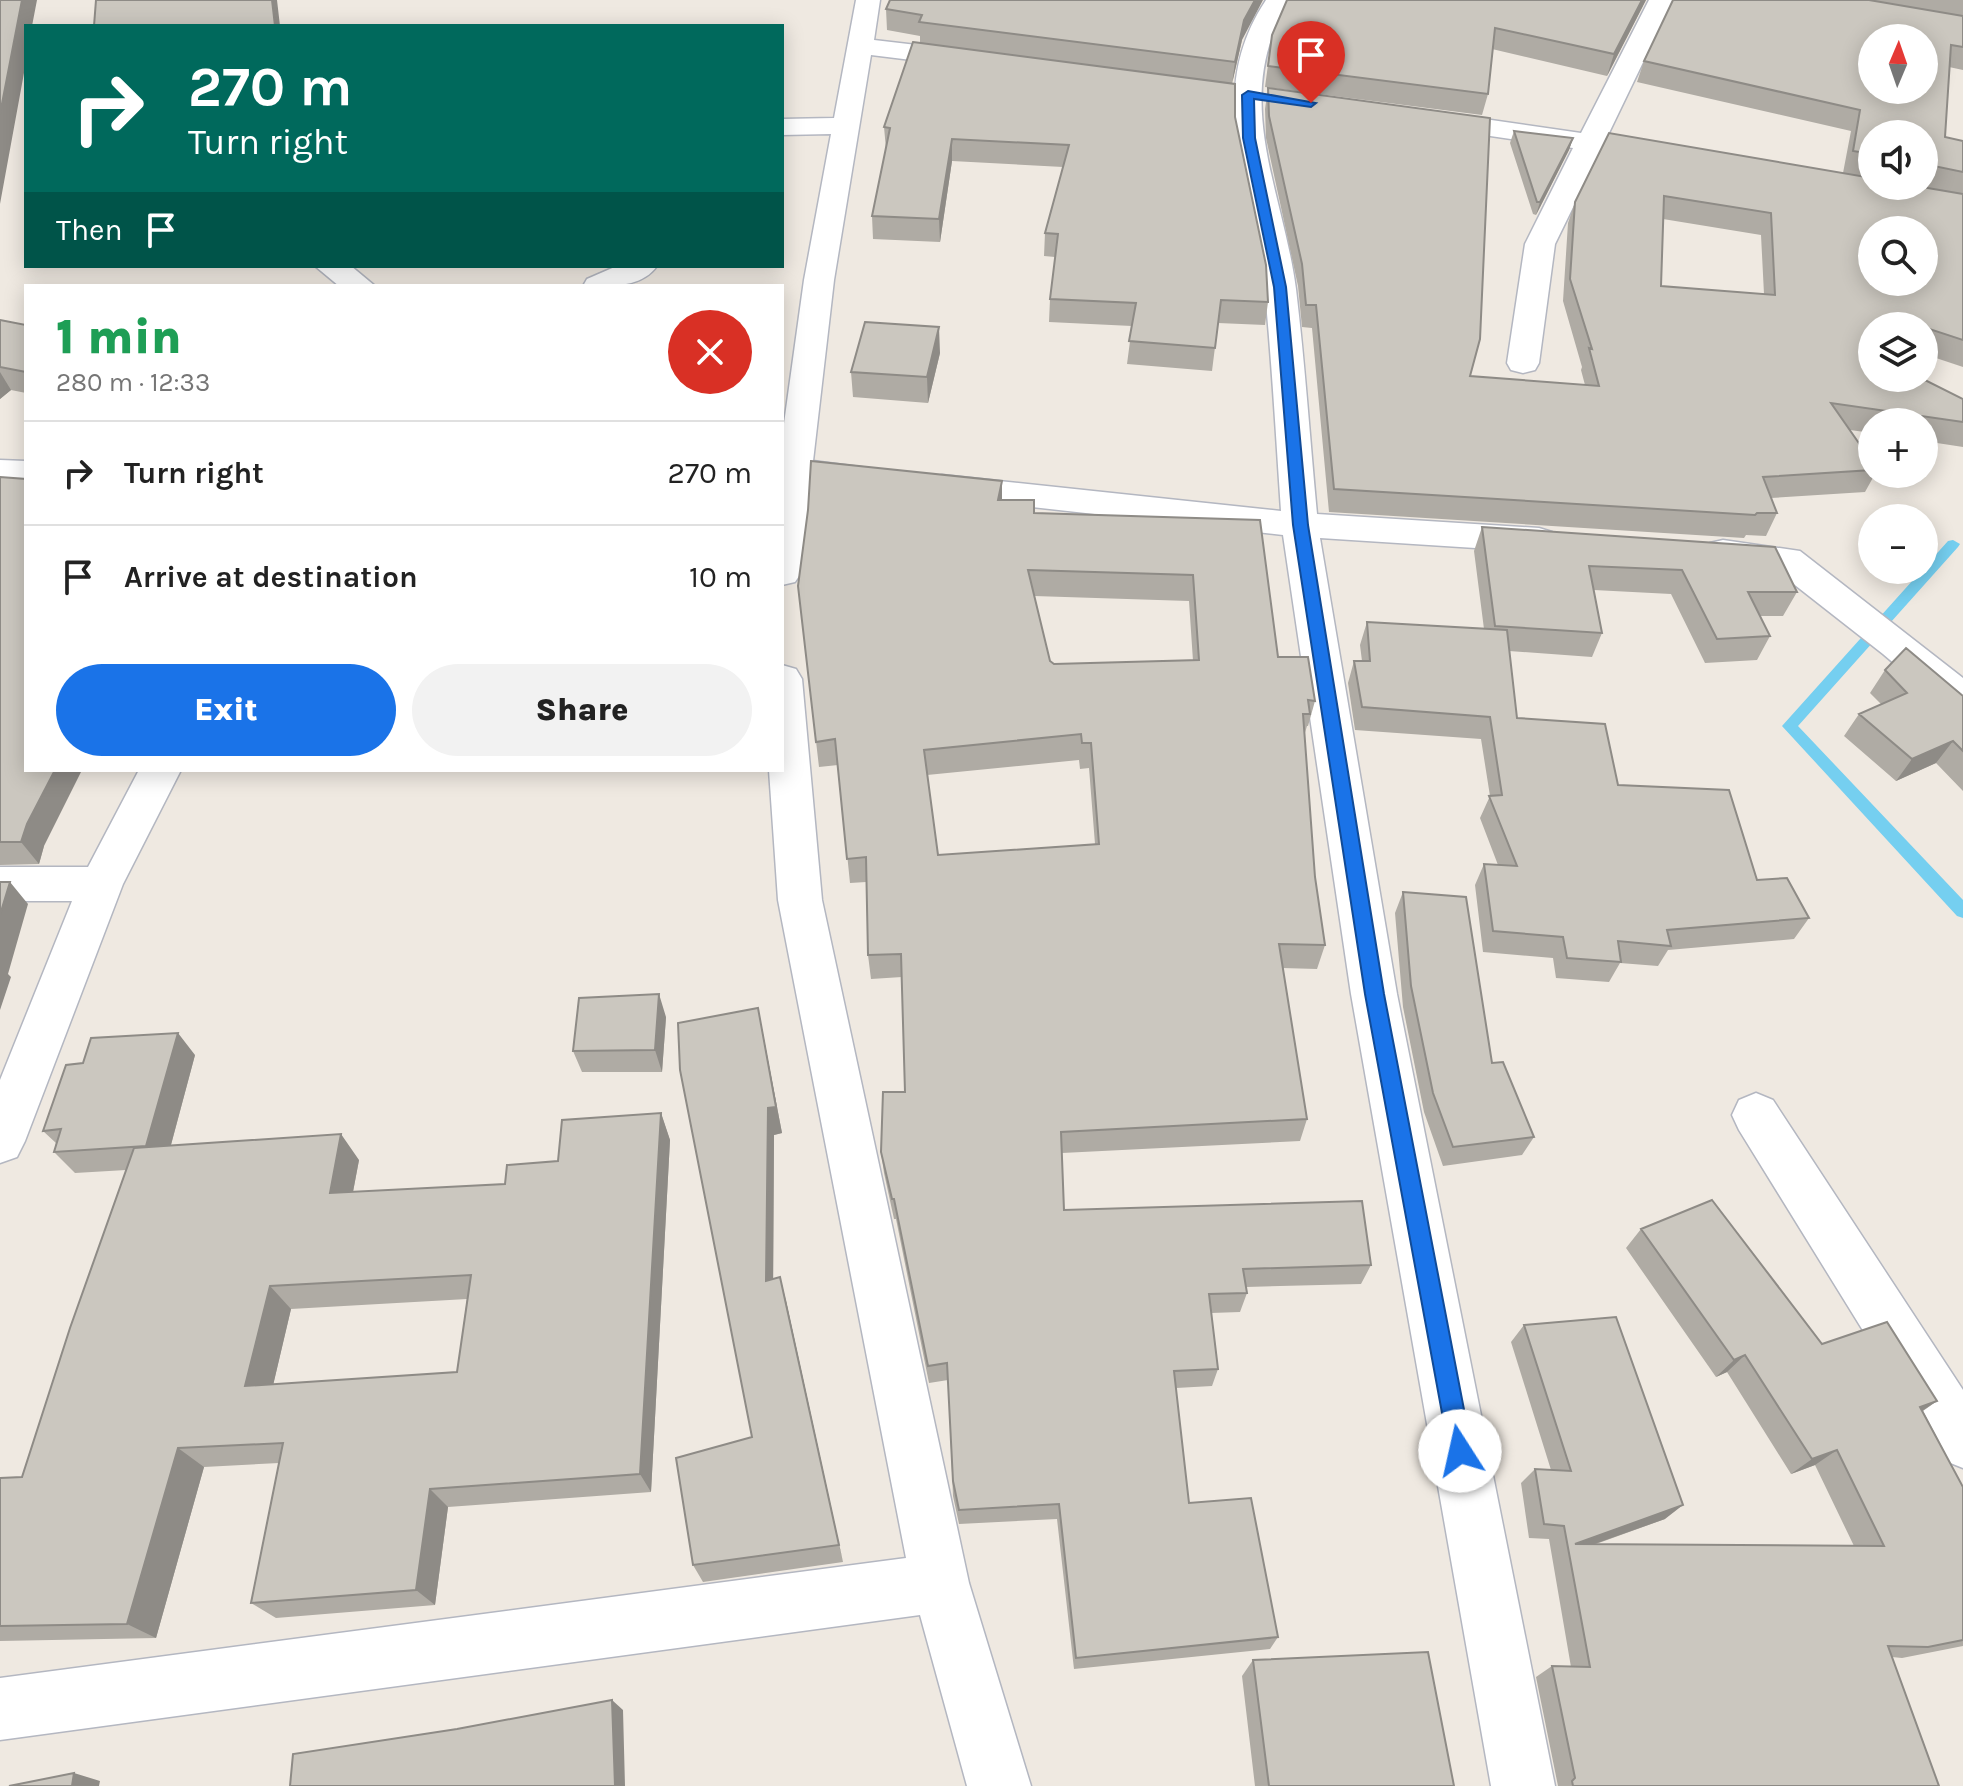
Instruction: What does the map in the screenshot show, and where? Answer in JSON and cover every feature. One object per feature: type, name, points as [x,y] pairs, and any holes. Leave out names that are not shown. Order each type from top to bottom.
[{"type":"street","points":[[784,557],[819,280],[868,0]]},
{"type":"street","points":[[1278,0],[1269,14],[1248,73],[1249,138],[1280,287],[1300,525],[1374,994],[1523,1786]]},
{"type":"street","points":[[1523,363],[1540,244],[1661,0]]},
{"type":"street","points":[[859,46],[999,63]]},
{"type":"street","points":[[1405,116],[1593,141],[1685,157]]},
{"type":"street","points":[[784,127],[847,126]]},
{"type":"street","points":[[333,268],[357,284]]},
{"type":"street","points":[[602,284],[638,268]]},
{"type":"street","points":[[795,470],[1300,525],[1571,542]]},
{"type":"street","points":[[0,471],[24,472]]},
{"type":"street","points":[[1682,549],[1746,553],[1787,560],[1897,644],[1963,700]]},
{"type":"street","points":[[784,704],[800,900],[940,1583],[999,1786]]},
{"type":"street","points":[[0,1141],[101,884],[159,772]]},
{"type":"street","points":[[0,884],[101,884]]},
{"type":"street","points":[[1756,1115],[1963,1440]]},
{"type":"street","points":[[0,1709],[940,1583]]},
{"type":"building","points":[[0,0],[22,0],[0,114]]},
{"type":"building","points":[[96,0],[272,0],[275,24],[94,24]]},
{"type":"building","points":[[890,0],[1255,0],[1244,20],[1235,62],[919,22],[922,15],[886,9]]},
{"type":"building","points":[[1287,0],[1642,0],[1614,54],[1495,28],[1488,94],[1268,66],[1272,35]]},
{"type":"building","points":[[1673,0],[1869,0],[1963,16],[1963,47],[1951,45],[1945,137],[1963,141],[1963,172],[1938,167],[1938,120],[1858,120],[1860,110],[1644,61]]},
{"type":"building","points":[[913,42],[1235,84],[1235,117],[1266,265],[1268,302],[1221,300],[1215,348],[1129,341],[1136,303],[1050,299],[1058,234],[1045,233],[1069,145],[952,139],[939,219],[872,216],[890,128],[884,127]]},
{"type":"building","points":[[1268,88],[1490,118],[1480,339],[1470,376],[1599,386],[1589,348],[1592,349],[1570,279],[1575,202],[1609,133],[1858,176],[1858,200],[1938,200],[1938,190],[1963,194],[1963,340],[1938,332],[1938,312],[1858,312],[1858,392],[1938,392],[1938,386],[1963,399],[1963,422],[1938,418],[1938,408],[1866,408],[1831,403],[1858,442],[1858,471],[1763,477],[1777,513],[1755,515],[1334,489],[1316,305],[1306,305],[1302,264],[1269,116]],"holes":[[[1664,196],[1771,213],[1775,295],[1661,286]]]},
{"type":"building","points":[[1858,122],[1858,152],[1853,151]]},
{"type":"building","points":[[1514,131],[1573,138],[1540,202],[1537,202]]},
{"type":"building","points":[[0,320],[24,325],[24,372],[0,367]]},
{"type":"building","points":[[865,322],[939,327],[927,377],[851,372]]},
{"type":"building","points":[[811,461],[1002,481],[998,500],[1034,500],[1034,513],[1260,520],[1278,657],[1308,657],[1315,701],[1308,700],[1310,714],[1303,714],[1315,877],[1325,945],[1279,944],[1307,1119],[1061,1132],[1064,1210],[1362,1201],[1371,1265],[1243,1269],[1247,1293],[1209,1294],[1218,1369],[1174,1371],[1189,1503],[1251,1498],[1278,1637],[1076,1658],[1059,1504],[959,1510],[953,1481],[947,1363],[928,1366],[894,1199],[881,1152],[883,1092],[905,1092],[901,954],[868,955],[866,857],[847,859],[835,739],[816,742],[798,586]],"holes":[[[1028,570],[1193,575],[1199,660],[1054,664],[1050,661]],[[1081,734],[1082,743],[1091,743],[1099,844],[938,855],[924,750]]]},
{"type":"building","points":[[0,477],[24,479],[24,772],[54,772],[21,842],[0,842]]},
{"type":"building","points":[[1482,527],[1775,547],[1797,592],[1748,592],[1770,636],[1717,639],[1682,570],[1589,566],[1602,633],[1495,626]]},
{"type":"building","points":[[1367,622],[1507,630],[1517,718],[1605,724],[1618,785],[1729,790],[1757,880],[1787,878],[1809,918],[1667,930],[1671,946],[1618,941],[1621,962],[1567,958],[1563,937],[1493,931],[1484,864],[1517,866],[1489,796],[1502,795],[1490,717],[1362,707],[1354,661],[1370,661]]},
{"type":"building","points":[[1906,648],[1963,696],[1963,751],[1953,741],[1912,759],[1859,714],[1907,693],[1885,670]]},
{"type":"building","points":[[0,882],[10,882],[0,915]]},
{"type":"building","points":[[1403,892],[1466,897],[1492,1063],[1503,1062],[1534,1137],[1453,1147],[1433,1093],[1411,986]]},
{"type":"building","points":[[659,994],[655,1050],[573,1051],[579,998]]},
{"type":"building","points":[[758,1008],[776,1107],[768,1108],[766,1281],[780,1277],[839,1545],[693,1565],[676,1458],[752,1437],[680,1070],[678,1023]]},
{"type":"building","points":[[178,1033],[146,1146],[54,1152],[61,1129],[43,1131],[66,1065],[83,1063],[91,1038]]},
{"type":"building","points":[[661,1113],[640,1474],[430,1489],[416,1590],[251,1603],[283,1443],[178,1448],[127,1624],[0,1626],[0,1478],[22,1477],[70,1328],[134,1148],[341,1134],[330,1193],[505,1184],[507,1165],[558,1161],[562,1120]],"holes":[[[471,1275],[457,1372],[245,1386],[270,1286]]]},
{"type":"building","points":[[1712,1200],[1822,1344],[1887,1322],[1937,1401],[1920,1407],[1963,1487],[1963,1640],[1928,1647],[1888,1646],[1939,1786],[1573,1786],[1575,1778],[1552,1666],[1590,1667],[1564,1526],[1544,1524],[1535,1469],[1571,1471],[1524,1325],[1616,1317],[1683,1505],[1575,1544],[1884,1546],[1837,1450],[1812,1459],[1745,1355],[1734,1360],[1641,1229]]},
{"type":"building","points":[[1428,1652],[1454,1786],[1269,1786],[1253,1660]]},
{"type":"building","points":[[612,1700],[615,1786],[290,1786],[293,1754],[457,1729]]},
{"type":"building","points":[[74,1773],[72,1786],[9,1786]]},
{"type":"waterway","points":[[1953,544],[1789,726],[1963,911]]},
{"type":"route","points":[[1311,103],[1248,95],[1249,138],[1280,287],[1300,525],[1374,994],[1460,1451]]}]
